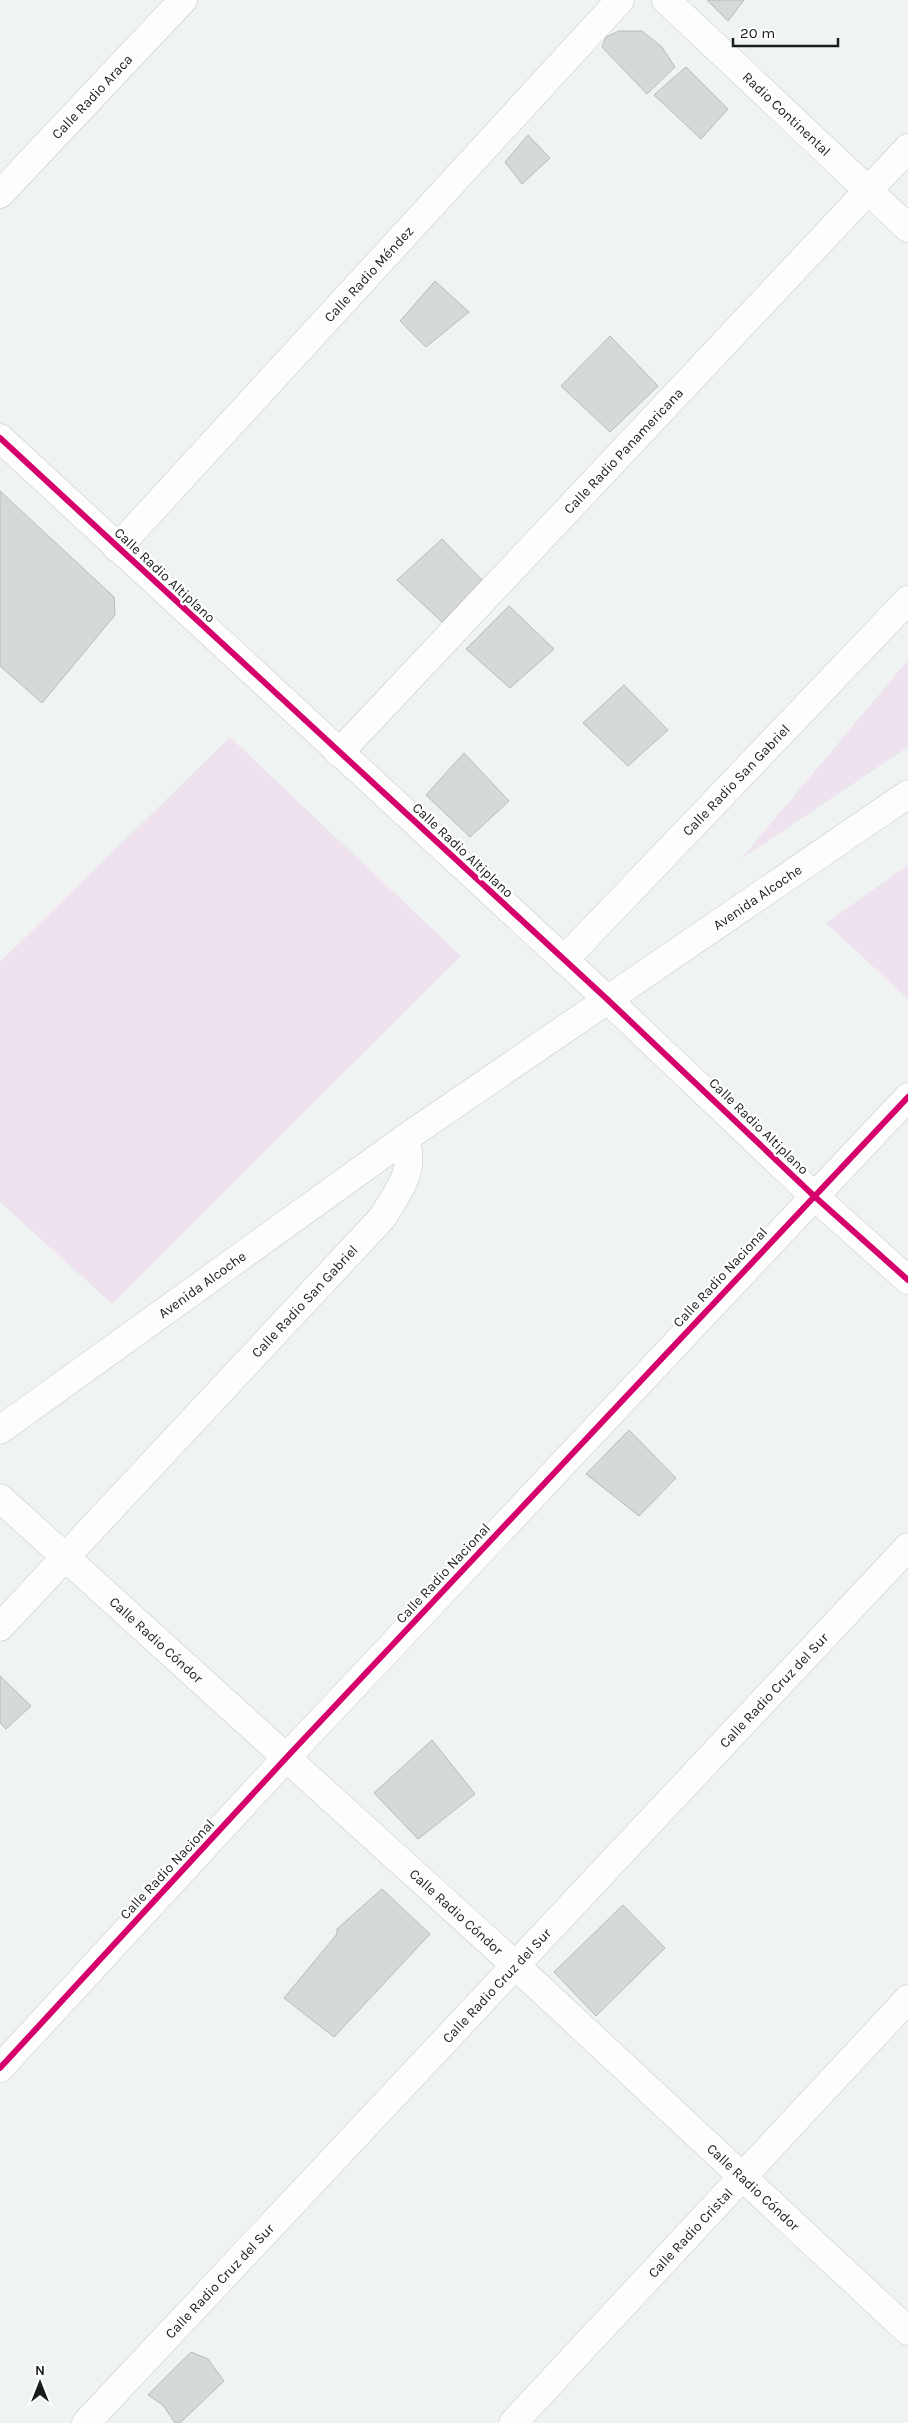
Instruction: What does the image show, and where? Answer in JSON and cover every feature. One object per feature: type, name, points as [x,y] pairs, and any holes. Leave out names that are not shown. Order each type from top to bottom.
[{"type":"street","name":"Calle Radio Araca","points":[[0,194],[183,0]]},
{"type":"street","name":"Calle Radio Méndez","points":[[117,548],[620,0]]},
{"type":"street","name":"Radio Continental","points":[[666,0],[908,228]]},
{"type":"street","name":"Calle Radio Panamericana","points":[[339,753],[908,148]]},
{"type":"street","name":"Calle Radio Altiplano","points":[[0,438],[608,1000],[814,1196],[908,1280]]},
{"type":"street","name":"Calle Radio San Gabriel","points":[[564,960],[908,600]]},
{"type":"street","name":"Avenida Alcoche","points":[[608,1000],[908,794]]},
{"type":"street","points":[[404,1139],[608,1000]]},
{"type":"street","name":"Calle Radio Nacional","points":[[0,2068],[286,1758],[908,1097]]},
{"type":"street","name":"Calle Radio San Gabriel","points":[[0,1627],[382,1218],[408,1174],[410,1157],[404,1139]]},
{"type":"street","name":"Avenida Alcoche","points":[[0,1430],[404,1139]]},
{"type":"street","name":"Calle Radio Cóndor","points":[[0,1498],[515,1965],[908,2331]]},
{"type":"street","name":"Calle Radio Cruz del Sur","points":[[86,2423],[908,1547]]},
{"type":"street","name":"Calle Radio Cristal","points":[[513,2423],[908,1999]]},
{"type":"shaded area","points":[[908,660],[908,747],[741,859]]},
{"type":"shaded area","points":[[230,737],[461,956],[112,1304],[0,1202],[0,962]]},
{"type":"shaded area","points":[[908,865],[908,999],[826,923]]},
{"type":"building","points":[[707,0],[744,0],[728,21]]},
{"type":"building","points":[[619,31],[642,31],[662,47],[675,67],[647,94],[602,47],[606,37]]},
{"type":"building","points":[[686,67],[728,109],[701,139],[654,95]]},
{"type":"building","points":[[528,135],[550,158],[522,184],[505,162]]},
{"type":"building","points":[[435,281],[469,312],[426,347],[400,321]]},
{"type":"building","points":[[610,336],[658,386],[610,432],[561,386]]},
{"type":"building","points":[[0,491],[114,597],[115,615],[42,703],[0,666]]},
{"type":"building","points":[[442,539],[482,580],[442,622],[397,580]]},
{"type":"building","points":[[509,606],[554,649],[510,688],[466,649]]},
{"type":"building","points":[[624,685],[668,730],[628,766],[583,723]]},
{"type":"building","points":[[464,753],[509,801],[470,837],[426,795]]},
{"type":"building","points":[[629,1430],[676,1478],[639,1516],[586,1474]]},
{"type":"building","points":[[0,1676],[31,1706],[6,1729],[0,1723]]},
{"type":"building","points":[[432,1740],[475,1794],[418,1839],[374,1793]]},
{"type":"building","points":[[382,1889],[430,1934],[334,2037],[284,1998],[337,1934],[337,1929]]},
{"type":"building","points":[[623,1905],[665,1948],[596,2016],[554,1972]]},
{"type":"building","points":[[191,2352],[208,2359],[224,2381],[180,2423],[175,2423],[163,2405],[148,2395]]},
{"type":"cycle path","points":[[0,438],[608,1000],[814,1196],[908,1280]]},
{"type":"cycle path","points":[[0,2068],[286,1758],[908,1097]]}]
